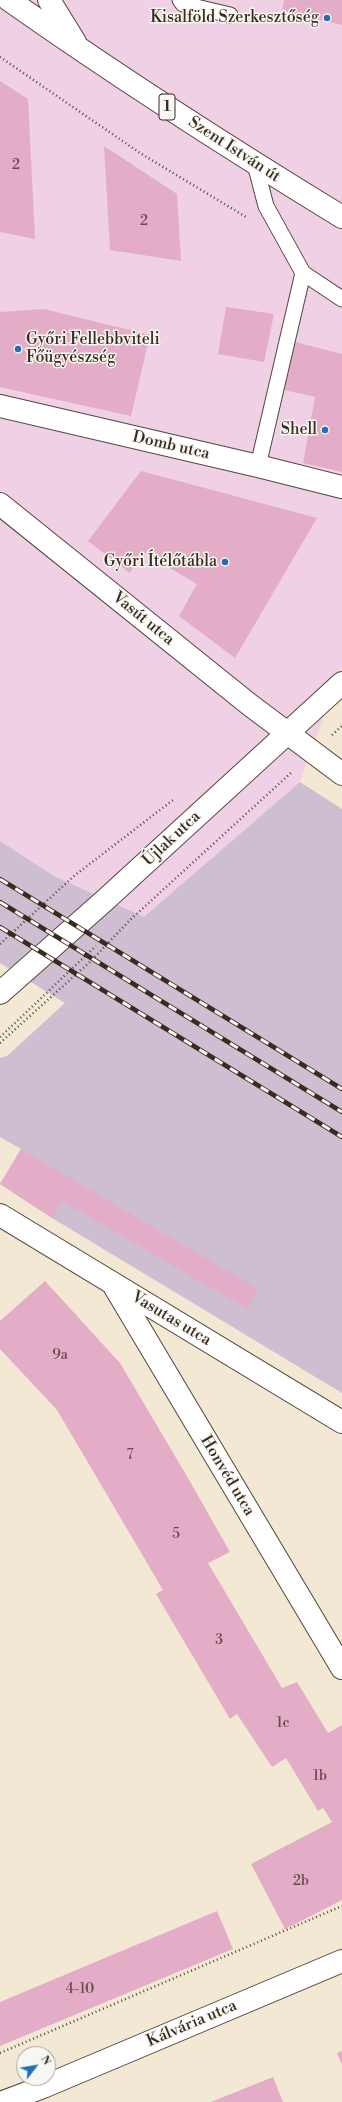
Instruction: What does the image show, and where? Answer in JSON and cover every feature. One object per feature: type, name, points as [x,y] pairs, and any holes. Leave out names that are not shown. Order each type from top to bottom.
[{"type":"street","name":"Szent István út","points":[[9,0],[79,50],[255,164],[342,217]]},
{"type":"street","points":[[50,0],[79,50]]},
{"type":"street","name":"Domb utca","points":[[0,406],[258,466],[342,488]]},
{"type":"street","name":"Vasút utca","points":[[0,504],[286,734],[342,774]]},
{"type":"street","name":"Újlak utca","points":[[0,992],[104,901],[342,683]]},
{"type":"street","name":"Vasutas utca","points":[[0,1215],[342,1422]]},
{"type":"street","name":"Honvéd utca","points":[[113,1284],[342,1668]]},
{"type":"street","name":"Kálvária utca","points":[[2,2102],[46,2094],[342,1961]]},
{"type":"lane","points":[[180,0],[183,4],[230,15]]},
{"type":"lane","points":[[255,164],[266,206],[303,273],[342,299]]},
{"type":"lane","points":[[258,466],[303,273]]},
{"type":"path","points":[[0,57],[140,152],[285,242]]},
{"type":"path","points":[[0,1043],[92,960],[130,920],[342,726]]},
{"type":"path","points":[[0,944],[74,876],[178,796]]},
{"type":"path","points":[[0,2053],[342,1906]]},
{"type":"shaded area","points":[[0,0],[342,0],[342,668],[300,782],[144,918],[54,876],[0,841]]},
{"type":"shaded area","points":[[300,782],[342,809],[342,1393],[52,1218],[0,1184],[21,1149],[0,1137],[0,1058],[7,1056],[65,1003],[0,963],[0,841],[54,876],[144,917]]},
{"type":"building","name":"Kisalföld Szerkesztőség","points":[[284,0],[342,0],[342,25],[282,11]]},
{"type":"building","points":[[0,81],[28,99],[35,239],[0,232]]},
{"type":"building","points":[[104,146],[177,194],[181,261],[110,250]]},
{"type":"building","points":[[226,307],[274,314],[264,362],[218,354]]},
{"type":"building","points":[[44,309],[150,335],[131,416],[0,387],[0,312]]},
{"type":"building","name":"Shell","points":[[295,342],[342,354],[342,472],[303,463],[315,397],[284,390]]},
{"type":"building","name":"Győri Ítélőtábla","points":[[141,471],[317,518],[235,658],[179,616],[197,584],[141,551],[130,573],[88,541]]},
{"type":"building","points":[[21,1149],[258,1289],[247,1309],[62,1201],[52,1218],[0,1184]]},
{"type":"building","points":[[45,1281],[120,1363],[188,1478],[230,1552],[208,1563],[282,1688],[297,1682],[328,1733],[342,1725],[342,1900],[285,1929],[251,1864],[332,1822],[323,1808],[318,1811],[286,1758],[272,1767],[237,1714],[230,1719],[156,1594],[163,1590],[57,1410],[0,1349],[0,1321]]},
{"type":"building","points":[[217,1911],[233,1949],[0,2046],[0,2002]]},
{"type":"building","points":[[342,2051],[342,2065],[337,2053]]},
{"type":"building","points":[[273,2077],[283,2102],[211,2102]]},
{"type":"railway","points":[[0,879],[342,1089]]},
{"type":"railway","points":[[0,902],[342,1112]]},
{"type":"railway","points":[[0,927],[342,1137]]},
{"type":"place","name":"Kisalföld Szerkesztőség","points":[[327,18]]},
{"type":"place","name":"Győri Fellebbviteli Főügyészség","points":[[18,349]]},
{"type":"place","name":"Shell","points":[[325,430]]},
{"type":"place","name":"Győri Ítélőtábla","points":[[225,562]]}]
